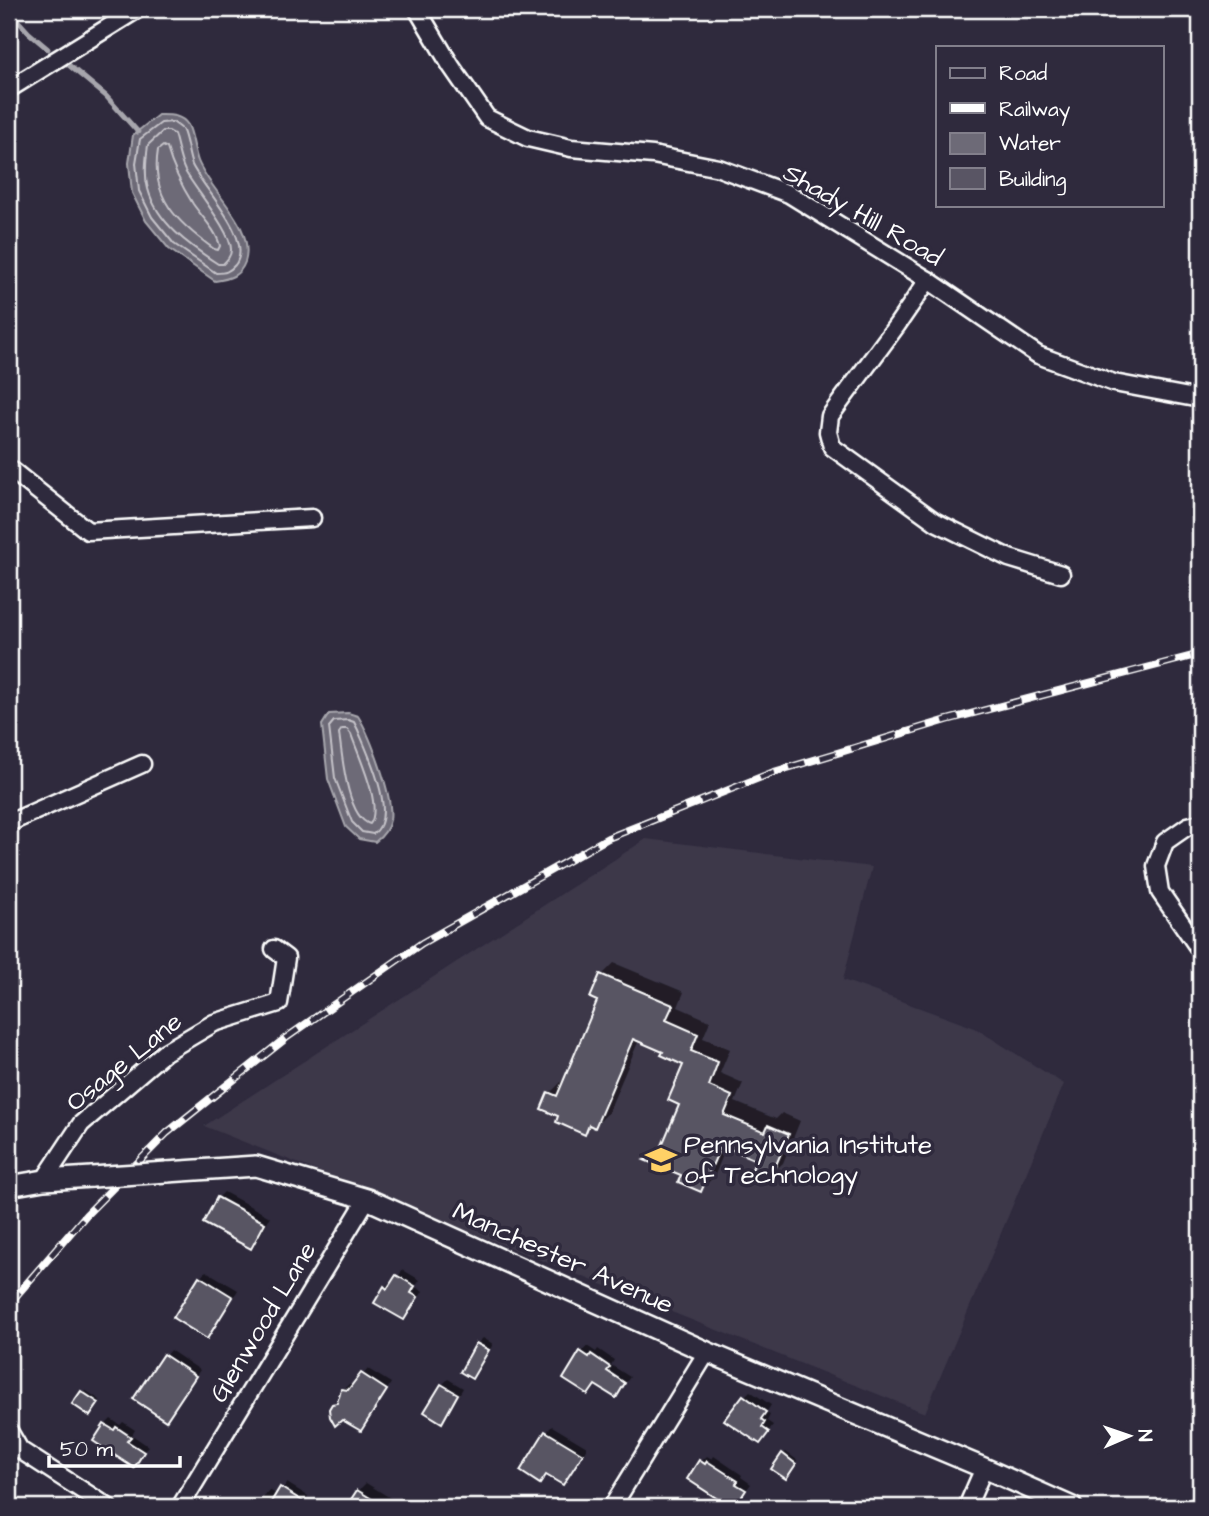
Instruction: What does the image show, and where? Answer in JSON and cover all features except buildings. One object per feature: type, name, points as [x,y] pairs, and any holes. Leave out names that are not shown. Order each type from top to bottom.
[{"type":"street","points":[[9,89],[138,9]]},
{"type":"street","name":"Shady Hill Road","points":[[417,9],[451,66],[487,118],[528,138],[571,148],[653,155],[719,168],[789,194],[928,280],[1038,355],[1114,383],[1200,399]]},
{"type":"street","points":[[928,280],[830,416],[828,432],[832,447],[936,522],[1009,558],[1061,574]]},
{"type":"street","points":[[9,468],[88,531],[312,518]]},
{"type":"street","points":[[9,823],[142,764]]},
{"type":"street","points":[[1200,823],[1188,826],[1165,842],[1156,866],[1160,892],[1200,950]]},
{"type":"street","name":"Osage Lane","points":[[44,1180],[80,1124],[165,1052],[214,1023],[279,1003],[286,958],[274,949]]},
{"type":"street","name":"Manchester Avenue","points":[[9,1186],[44,1180],[256,1166],[367,1199],[708,1352],[1072,1507]]},
{"type":"street","name":"Glenwood Lane","points":[[180,1507],[367,1199]]},
{"type":"street","points":[[612,1507],[708,1352]]},
{"type":"street","points":[[9,1431],[14,1450],[108,1507]]},
{"type":"street","points":[[967,1507],[984,1468]]},
{"type":"shaded area","name":"Pennsylvania Institute of Technology","points":[[646,839],[872,867],[843,980],[975,1028],[1064,1084],[925,1413],[204,1126]]},
{"type":"water","points":[[158,115],[178,117],[188,125],[204,173],[238,223],[247,249],[243,267],[233,276],[215,281],[169,249],[146,221],[132,193],[129,163],[133,135]]},
{"type":"water","points":[[348,713],[358,716],[363,725],[380,767],[388,797],[389,824],[375,842],[359,839],[346,827],[328,779],[322,725],[329,714]]},
{"type":"waterway","points":[[9,11],[48,49]]},
{"type":"waterway","points":[[65,62],[106,96],[138,132]]},
{"type":"railway","points":[[9,1304],[86,1215],[167,1133],[286,1038],[422,943],[608,838],[774,772],[947,720],[1200,654]]},
{"type":"place","name":"Pennsylvania Institute of Technology","points":[[661,1160]]}]
